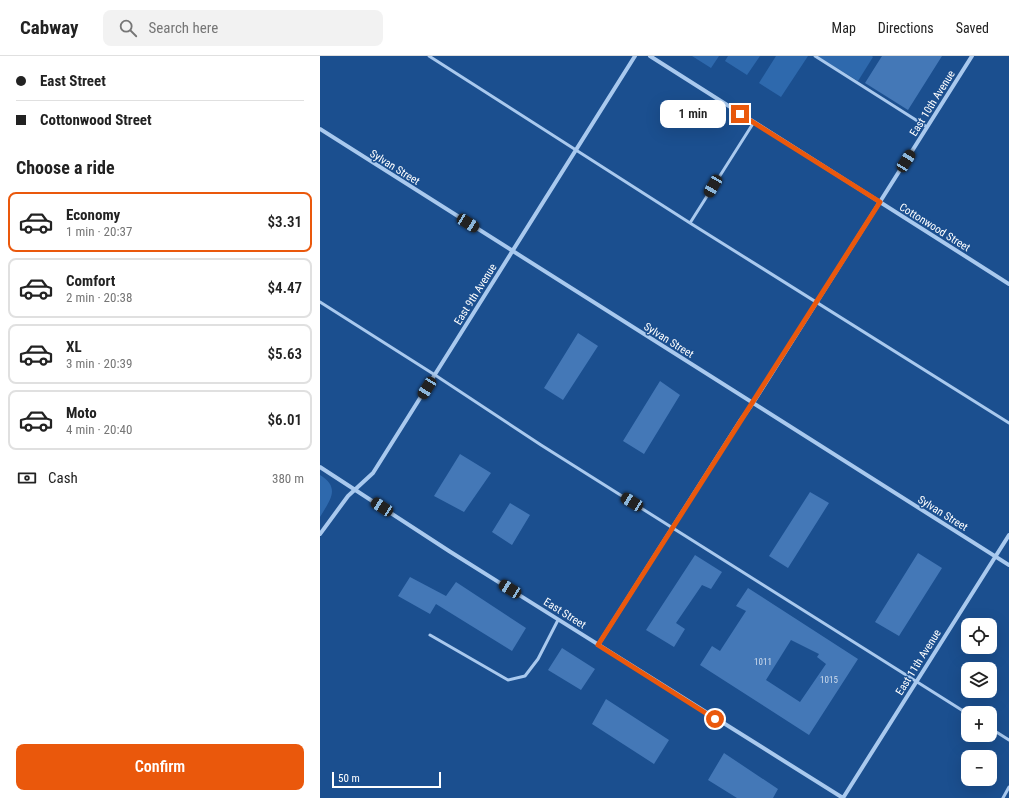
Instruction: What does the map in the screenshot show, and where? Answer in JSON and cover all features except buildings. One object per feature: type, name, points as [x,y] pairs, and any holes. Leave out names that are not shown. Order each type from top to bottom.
[{"type":"street","name":"East 9th Avenue","points":[[320,534],[348,496],[373,472],[635,56]]},
{"type":"street","name":"Cottonwood Street","points":[[650,56],[1009,284]]},
{"type":"street","name":"East 10th Avenue","points":[[598,645],[972,56]]},
{"type":"street","name":"Sylvan Street","points":[[320,129],[1009,565]]},
{"type":"street","name":"East Street","points":[[320,467],[558,620],[843,798]]},
{"type":"street","name":"East 11th Avenue","points":[[843,798],[1009,535]]},
{"type":"lane","points":[[429,56],[690,224],[1009,423]]},
{"type":"lane","points":[[815,56],[927,127]]},
{"type":"lane","points":[[690,224],[754,122]]},
{"type":"lane","points":[[320,302],[541,445],[961,710]]},
{"type":"lane","points":[[430,635],[508,680],[525,676],[538,659],[558,620]]},
{"type":"lane","points":[[997,732],[1009,740]]},
{"type":"lane","points":[[1003,798],[1009,787]]},
{"type":"shaded area","points":[[692,56],[719,56],[711,68]]},
{"type":"shaded area","points":[[728,56],[760,56],[747,75],[725,61]]},
{"type":"shaded area","points":[[776,56],[808,56],[781,97],[759,83]]},
{"type":"shaded area","points":[[817,56],[872,56],[873,57],[858,81]]},
{"type":"shaded area","points":[[320,475],[330,485],[332,494],[320,517]]},
{"type":"route","points":[[715,719],[598,645],[880,202],[740,114]]}]
